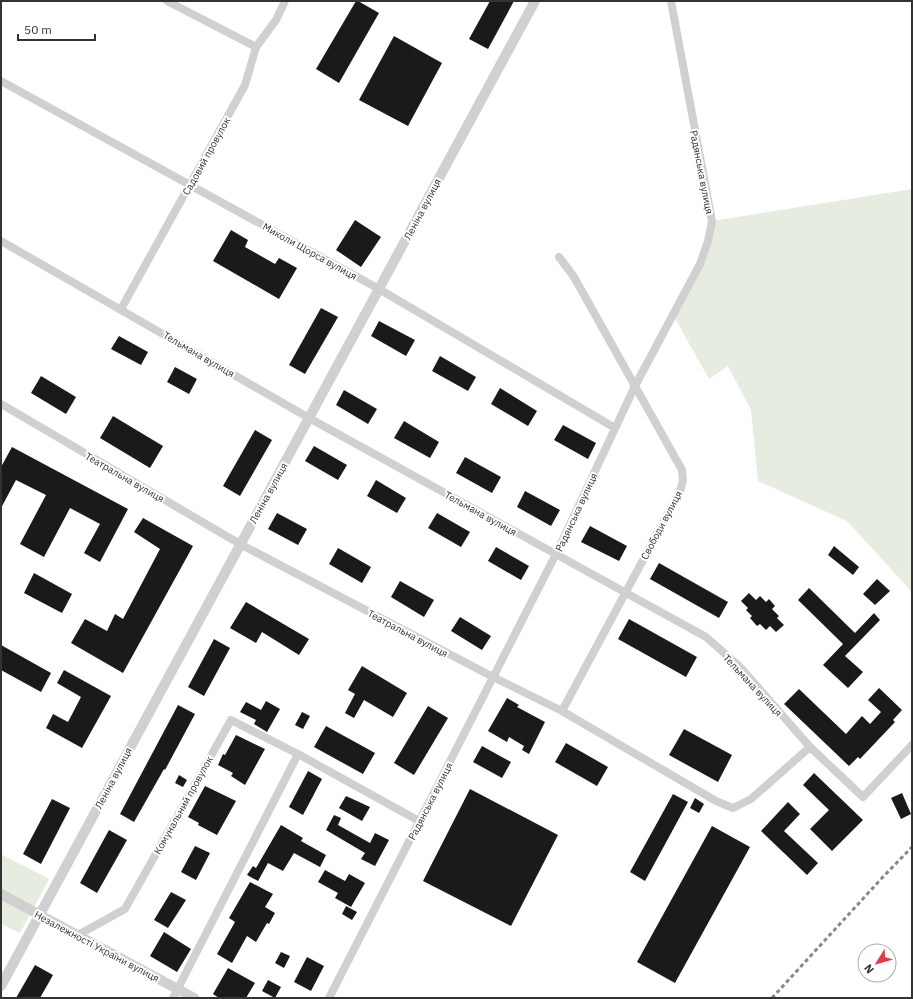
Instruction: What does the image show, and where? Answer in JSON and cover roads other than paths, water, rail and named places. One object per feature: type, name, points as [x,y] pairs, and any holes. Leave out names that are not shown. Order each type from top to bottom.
[{"type":"street","points":[[167,1],[256,47]]},
{"type":"street","name":"Садовий провулок","points":[[121,309],[246,85],[256,47],[276,20],[285,1]]},
{"type":"street","name":"Леніна вулиця","points":[[1,986],[535,1]]},
{"type":"street","name":"Радянська вулиця","points":[[329,998],[556,554],[614,428],[700,264],[708,241],[712,221],[671,1]]},
{"type":"street","name":"Миколи Щорса вулиця","points":[[1,81],[379,289],[614,428]]},
{"type":"street","name":"Тельмана вулиця","points":[[1,241],[309,418],[706,637],[740,667],[810,747],[863,797],[912,745]]},
{"type":"street","name":"Свободи вулиця","points":[[559,257],[574,277],[682,470],[680,491],[562,711]]},
{"type":"street","name":"Театральна вулиця","points":[[1,404],[240,544],[493,677],[562,711],[716,801],[733,808],[751,799],[810,747]]},
{"type":"street","name":"Комунальний провулок","points":[[78,936],[125,909],[231,720],[298,754],[419,821]]},
{"type":"street","points":[[175,994],[298,754]]},
{"type":"street","name":"Незалежності України вулиця","points":[[1,894],[78,936],[175,994],[194,998]]},
{"type":"railway","points":[[772,998],[912,847]]}]
